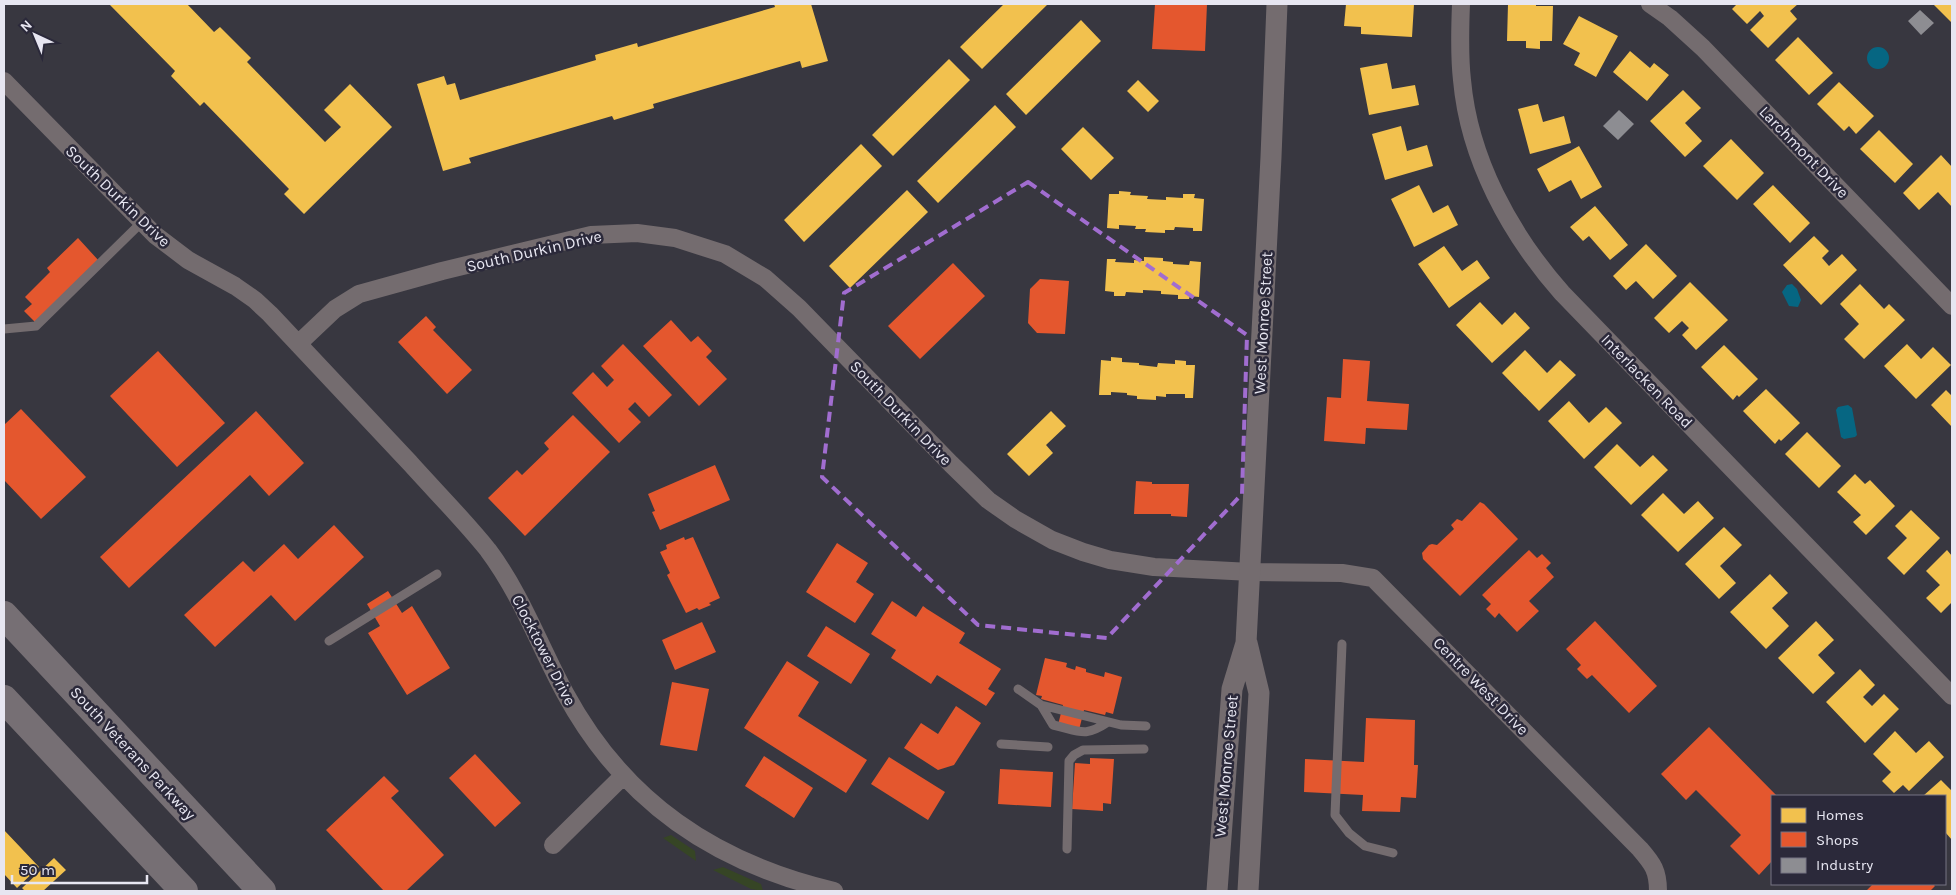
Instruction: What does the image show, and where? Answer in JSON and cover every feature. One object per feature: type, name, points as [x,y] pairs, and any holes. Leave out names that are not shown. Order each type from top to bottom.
[{"type":"highway","name":"South Veterans Parkway","points":[[4,615],[262,891]]},
{"type":"highway","points":[[4,698],[184,891]]},
{"type":"street","name":"West Monroe Street","points":[[1217,891],[1232,689],[1246,643],[1251,572],[1277,4]]},
{"type":"street","name":"Interlacken Road","points":[[1461,4],[1460,47],[1462,81],[1477,150],[1495,193],[1523,244],[1562,293],[1952,696]]},
{"type":"street","name":"Larchmont Drive","points":[[1650,4],[1670,18],[1703,48],[1952,306]]},
{"type":"street","name":"South Durkin Drive","points":[[4,82],[167,246],[235,286],[254,300],[298,344],[335,309],[354,297],[433,274],[591,235],[637,233],[681,240],[725,254],[766,278],[836,345],[968,481],[988,500],[1024,524],[1069,548],[1110,560],[1154,567],[1251,572]]},
{"type":"street","name":"Clocktower Drive","points":[[298,344],[449,505],[489,553],[518,597],[564,693],[599,746],[624,776],[667,816],[713,846],[763,871],[795,882],[834,891]]},
{"type":"street","name":"Centre West Drive","points":[[1251,572],[1342,573],[1373,578],[1640,849],[1653,864],[1658,878],[1658,891]]},
{"type":"street","name":"West Monroe Street","points":[[1246,643],[1259,693],[1248,891]]},
{"type":"street","points":[[553,845],[624,776]]},
{"type":"lane","points":[[4,329],[36,326],[142,222]]},
{"type":"lane","points":[[329,641],[437,574]]},
{"type":"lane","points":[[1342,644],[1335,815],[1349,833],[1365,846],[1393,854]]},
{"type":"lane","points":[[1018,690],[1040,705],[1054,724],[1085,733],[1095,731],[1108,722]]},
{"type":"lane","points":[[1040,705],[1121,725],[1146,726]]},
{"type":"lane","points":[[1001,744],[1048,747]]},
{"type":"lane","points":[[1068,849],[1069,761],[1074,755],[1083,750],[1144,749]]},
{"type":"highlighted area","points":[[1028,182],[1247,335],[1242,494],[1107,638],[978,625],[822,477],[844,293]]},
{"type":"green space","points":[[671,835],[695,851],[696,861],[663,838]]},
{"type":"green space","points":[[723,867],[761,884],[763,891],[751,889],[713,870]]},
{"type":"water","points":[[1878,47],[1886,50],[1889,58],[1886,66],[1878,69],[1870,66],[1867,58],[1870,50]]},
{"type":"water","points":[[1792,284],[1797,289],[1801,300],[1798,307],[1789,306],[1782,292],[1787,285]]},
{"type":"water","points":[[1848,405],[1852,408],[1857,435],[1844,439],[1841,437],[1836,410],[1838,407]]},
{"type":"building: Homes","points":[[109,4],[187,4],[214,32],[220,27],[251,58],[247,62],[325,142],[341,127],[324,110],[350,84],[392,127],[304,214],[284,194],[289,189],[204,102],[200,106],[171,76],[175,71]]},
{"type":"building: Homes","points":[[774,4],[811,4],[828,61],[802,68],[800,61],[653,104],[654,108],[614,120],[612,116],[469,158],[471,163],[443,171],[417,84],[444,76],[447,85],[455,83],[460,100],[596,60],[595,55],[637,43],[638,47],[775,7]]},
{"type":"building: Homes","points":[[1004,4],[1048,4],[982,69],[960,47]]},
{"type":"building: Homes","points":[[1346,4],[1414,4],[1412,37],[1361,34],[1361,27],[1344,26]]},
{"type":"building: Homes","points":[[1508,4],[1553,6],[1552,41],[1540,41],[1540,49],[1526,48],[1526,41],[1507,41]]},
{"type":"building: Homes","points":[[1737,4],[1798,4],[1790,11],[1797,19],[1768,48],[1750,30],[1764,16],[1760,11],[1747,24],[1732,9]]},
{"type":"building: Homes","points":[[1933,4],[1952,4],[1952,23]]},
{"type":"building: Homes","points":[[1579,16],[1618,36],[1596,77],[1574,65],[1580,53],[1563,44]]},
{"type":"building: Homes","points":[[1081,20],[1101,41],[1026,115],[1006,94]]},
{"type":"building: Homes","points":[[1798,37],[1833,73],[1809,95],[1775,60]]},
{"type":"building: Homes","points":[[1630,51],[1650,68],[1654,63],[1669,75],[1647,101],[1613,72]]},
{"type":"building: Homes","points":[[949,59],[970,80],[893,156],[872,135]]},
{"type":"building: Homes","points":[[1387,63],[1392,89],[1415,85],[1419,105],[1369,115],[1360,68]]},
{"type":"building: Homes","points":[[1138,80],[1159,101],[1148,112],[1127,91]]},
{"type":"building: Homes","points":[[1839,82],[1874,116],[1856,134],[1849,126],[1844,131],[1817,104]]},
{"type":"building: Homes","points":[[1683,90],[1701,108],[1685,123],[1702,141],[1685,157],[1650,121]]},
{"type":"building: Homes","points":[[1538,104],[1543,122],[1564,116],[1571,143],[1530,154],[1518,109]]},
{"type":"building: Homes","points":[[995,105],[1016,127],[938,203],[917,181]]},
{"type":"building: Homes","points":[[1401,126],[1407,151],[1427,145],[1433,166],[1385,180],[1372,134]]},
{"type":"building: Homes","points":[[1083,127],[1114,158],[1091,180],[1061,149]]},
{"type":"building: Homes","points":[[1879,130],[1913,164],[1895,183],[1860,149]]},
{"type":"building: Homes","points":[[1731,139],[1764,173],[1737,200],[1703,166]]},
{"type":"building: Homes","points":[[861,144],[882,166],[804,242],[784,220]]},
{"type":"building: Homes","points":[[1579,146],[1602,187],[1581,199],[1571,180],[1549,192],[1537,169]]},
{"type":"building: Homes","points":[[1941,155],[1952,167],[1952,207],[1938,192],[1919,210],[1903,193]]},
{"type":"building: Homes","points":[[1419,185],[1433,213],[1448,205],[1458,225],[1414,247],[1391,199]]},
{"type":"building: Homes","points":[[1773,185],[1810,223],[1790,243],[1753,204]]},
{"type":"building: Homes","points":[[907,190],[928,212],[850,288],[829,266]]},
{"type":"building: Homes","points":[[1119,191],[1131,192],[1130,195],[1148,196],[1147,199],[1166,200],[1166,197],[1183,198],[1183,194],[1195,194],[1194,198],[1204,199],[1202,231],[1193,231],[1193,228],[1175,227],[1174,230],[1165,230],[1165,233],[1145,232],[1146,229],[1135,229],[1136,226],[1119,225],[1119,229],[1107,228],[1109,194],[1119,194]]},
{"type":"building: Homes","points":[[1595,206],[1628,245],[1610,260],[1589,236],[1583,241],[1570,227]]},
{"type":"building: Homes","points":[[1814,236],[1829,251],[1822,258],[1829,266],[1842,254],[1857,270],[1821,305],[1783,265]]},
{"type":"building: Homes","points":[[1646,244],[1677,276],[1653,299],[1636,281],[1626,290],[1613,276]]},
{"type":"building: Homes","points":[[1444,246],[1462,271],[1477,260],[1490,278],[1449,308],[1418,264]]},
{"type":"building: Homes","points":[[1144,257],[1163,258],[1163,261],[1173,262],[1173,264],[1189,265],[1190,261],[1201,262],[1199,297],[1190,296],[1189,299],[1178,299],[1178,295],[1161,294],[1161,291],[1143,290],[1143,293],[1126,292],[1125,296],[1114,296],[1114,292],[1105,291],[1107,259],[1116,259],[1115,262],[1134,263],[1134,260],[1144,261]]},
{"type":"building: Homes","points":[[1690,282],[1728,320],[1696,350],[1682,335],[1689,328],[1682,321],[1669,333],[1654,318]]},
{"type":"building: Homes","points":[[1860,284],[1884,309],[1889,304],[1905,320],[1864,359],[1844,339],[1859,324],[1840,304]]},
{"type":"building: Homes","points":[[1480,302],[1502,325],[1515,312],[1530,328],[1492,363],[1456,325]]},
{"type":"building: Homes","points":[[1907,344],[1921,359],[1933,347],[1951,365],[1916,399],[1884,366]]},
{"type":"building: Homes","points":[[1724,345],[1758,379],[1739,397],[1737,395],[1733,400],[1701,367]]},
{"type":"building: Homes","points":[[1525,350],[1547,373],[1560,360],[1576,375],[1539,411],[1502,373]]},
{"type":"building: Homes","points":[[1111,357],[1122,358],[1122,362],[1157,367],[1158,363],[1175,364],[1175,360],[1186,361],[1186,365],[1195,365],[1193,398],[1185,398],[1185,394],[1166,394],[1166,397],[1156,396],[1156,400],[1137,399],[1137,396],[1127,395],[1127,393],[1111,392],[1111,395],[1099,395],[1101,360],[1111,361]]},
{"type":"building: Homes","points":[[1766,389],[1800,423],[1781,441],[1779,439],[1775,444],[1743,411]]},
{"type":"building: Homes","points":[[1946,390],[1952,396],[1952,427],[1931,405]]},
{"type":"building: Homes","points":[[1569,401],[1589,423],[1606,407],[1622,423],[1584,459],[1548,421]]},
{"type":"building: Homes","points":[[1051,411],[1066,426],[1046,445],[1053,453],[1029,476],[1007,454]]},
{"type":"building: Homes","points":[[1807,432],[1841,466],[1819,488],[1785,454]]},
{"type":"building: Homes","points":[[1617,444],[1640,467],[1653,455],[1668,470],[1631,505],[1594,467]]},
{"type":"building: Homes","points":[[1855,474],[1865,484],[1870,480],[1895,506],[1866,535],[1853,522],[1861,515],[1837,492]]},
{"type":"building: Homes","points":[[1663,493],[1684,514],[1698,501],[1714,518],[1678,552],[1641,515]]},
{"type":"building: Homes","points":[[1911,510],[1940,538],[1904,575],[1887,558],[1907,538],[1895,526]]},
{"type":"building: Homes","points":[[1724,527],[1742,545],[1720,566],[1736,583],[1719,599],[1685,564]]},
{"type":"building: Homes","points":[[1947,550],[1952,556],[1952,602],[1941,613],[1926,598],[1940,585],[1926,571]]},
{"type":"building: Homes","points":[[1770,574],[1788,593],[1772,608],[1789,626],[1766,649],[1730,612]]},
{"type":"building: Homes","points":[[1816,621],[1834,640],[1818,655],[1835,673],[1813,694],[1778,658]]},
{"type":"building: Homes","points":[[1860,669],[1875,685],[1863,697],[1872,706],[1884,694],[1899,709],[1865,743],[1826,702]]},
{"type":"building: Homes","points":[[1895,731],[1916,753],[1929,741],[1944,757],[1909,791],[1903,785],[1894,793],[1882,781],[1891,772],[1873,754]]},
{"type":"building: Homes","points":[[1941,780],[1952,791],[1952,840],[1946,833],[1946,795],[1924,795]]},
{"type":"building: Homes","points":[[4,830],[39,867],[17,888],[4,874]]},
{"type":"building: Homes","points":[[54,858],[66,870],[43,891],[25,891],[22,888]]},
{"type":"building: Shops","points":[[1155,4],[1207,4],[1205,51],[1152,49]]},
{"type":"building: Shops","points":[[78,238],[99,261],[35,322],[24,311],[32,304],[25,297],[50,272],[47,268]]},
{"type":"building: Shops","points":[[953,263],[985,296],[920,359],[888,326]]},
{"type":"building: Shops","points":[[1040,279],[1069,281],[1065,334],[1037,333],[1028,323],[1030,289]]},
{"type":"building: Shops","points":[[426,316],[436,327],[433,330],[472,370],[447,394],[398,342]]},
{"type":"building: Shops","points":[[671,320],[691,342],[698,336],[712,351],[706,357],[727,379],[699,406],[643,346]]},
{"type":"building: Shops","points":[[623,344],[672,395],[649,417],[635,402],[628,409],[641,422],[619,443],[572,393],[593,372],[607,387],[614,380],[601,366]]},
{"type":"building: Shops","points":[[158,351],[225,423],[177,467],[110,396]]},
{"type":"building: Shops","points":[[1343,359],[1370,361],[1367,401],[1409,404],[1407,430],[1366,428],[1365,444],[1324,441],[1327,397],[1341,398]]},
{"type":"building: Shops","points":[[21,409],[86,477],[41,519],[4,480],[4,425]]},
{"type":"building: Shops","points":[[256,411],[304,463],[269,496],[250,475],[129,588],[100,557]]},
{"type":"building: Shops","points":[[573,415],[610,452],[525,536],[488,498],[517,470],[522,475],[549,449],[544,443]]},
{"type":"building: Shops","points":[[715,465],[730,500],[660,530],[652,512],[655,511],[648,494]]},
{"type":"building: Shops","points":[[1136,481],[1152,482],[1152,484],[1189,484],[1187,517],[1171,516],[1171,514],[1134,514]]},
{"type":"building: Shops","points":[[1480,502],[1518,539],[1460,596],[1423,559],[1422,553],[1429,545],[1437,545],[1454,529],[1451,525],[1457,519],[1462,521]]},
{"type":"building: Shops","points":[[334,525],[364,557],[295,621],[271,595],[215,647],[184,615],[243,561],[254,572],[284,544],[298,559]]},
{"type":"building: Shops","points":[[684,537],[685,540],[693,537],[720,598],[709,603],[711,605],[686,613],[667,575],[670,573],[660,552],[667,549],[666,545]]},
{"type":"building: Shops","points":[[837,543],[868,563],[856,582],[874,594],[855,623],[806,592]]},
{"type":"building: Shops","points":[[1529,550],[1537,558],[1542,554],[1551,563],[1546,568],[1554,577],[1529,601],[1539,611],[1517,632],[1499,613],[1495,618],[1486,609],[1491,604],[1482,595]]},
{"type":"building: Shops","points":[[388,591],[402,613],[412,606],[450,668],[407,695],[368,633],[380,626],[367,604]]},
{"type":"building: Shops","points":[[892,601],[916,617],[923,606],[965,633],[959,643],[1001,669],[988,689],[995,693],[986,706],[937,675],[931,684],[891,658],[896,650],[871,634]]},
{"type":"building: Shops","points":[[1595,621],[1657,686],[1629,713],[1592,675],[1587,679],[1577,669],[1581,665],[1566,649]]},
{"type":"building: Shops","points":[[702,622],[716,652],[675,670],[662,640]]},
{"type":"building: Shops","points":[[826,626],[870,654],[851,684],[807,656]]},
{"type":"building: Shops","points":[[1045,658],[1067,663],[1066,667],[1075,670],[1076,666],[1086,669],[1086,672],[1104,677],[1105,672],[1122,677],[1113,714],[1106,712],[1105,715],[1084,710],[1079,730],[1058,725],[1063,705],[1041,699],[1042,696],[1036,695]]},
{"type":"building: Shops","points":[[787,661],[819,682],[798,716],[867,760],[846,793],[744,728]]},
{"type":"building: Shops","points":[[672,682],[709,689],[697,751],[660,745]]},
{"type":"building: Shops","points":[[956,706],[981,723],[954,765],[938,770],[904,748],[921,723],[938,734]]},
{"type":"building: Shops","points":[[1366,718],[1415,720],[1414,765],[1418,765],[1416,798],[1401,797],[1400,812],[1362,811],[1363,795],[1304,792],[1305,759],[1364,762]]},
{"type":"building: Shops","points":[[1709,727],[1776,795],[1771,795],[1771,862],[1759,875],[1730,846],[1741,835],[1696,790],[1686,800],[1661,774]]},
{"type":"building: Shops","points":[[475,754],[521,803],[495,827],[449,778]]},
{"type":"building: Shops","points":[[764,756],[813,788],[794,818],[745,786]]},
{"type":"building: Shops","points":[[889,757],[945,792],[928,820],[871,784]]},
{"type":"building: Shops","points":[[1090,758],[1114,759],[1111,804],[1103,803],[1103,811],[1072,809],[1075,763],[1090,764]]},
{"type":"building: Shops","points":[[1000,769],[1053,772],[1051,807],[998,804]]},
{"type":"building: Shops","points":[[384,776],[399,791],[391,798],[444,855],[406,891],[384,891],[326,830]]},
{"type":"building: Shops","points":[[1872,885],[1935,886],[1930,891],[1866,891]]},
{"type":"building: Industry","points":[[1920,10],[1934,23],[1921,35],[1908,21]]},
{"type":"building: Industry","points":[[1619,110],[1634,124],[1618,140],[1603,126]]}]
